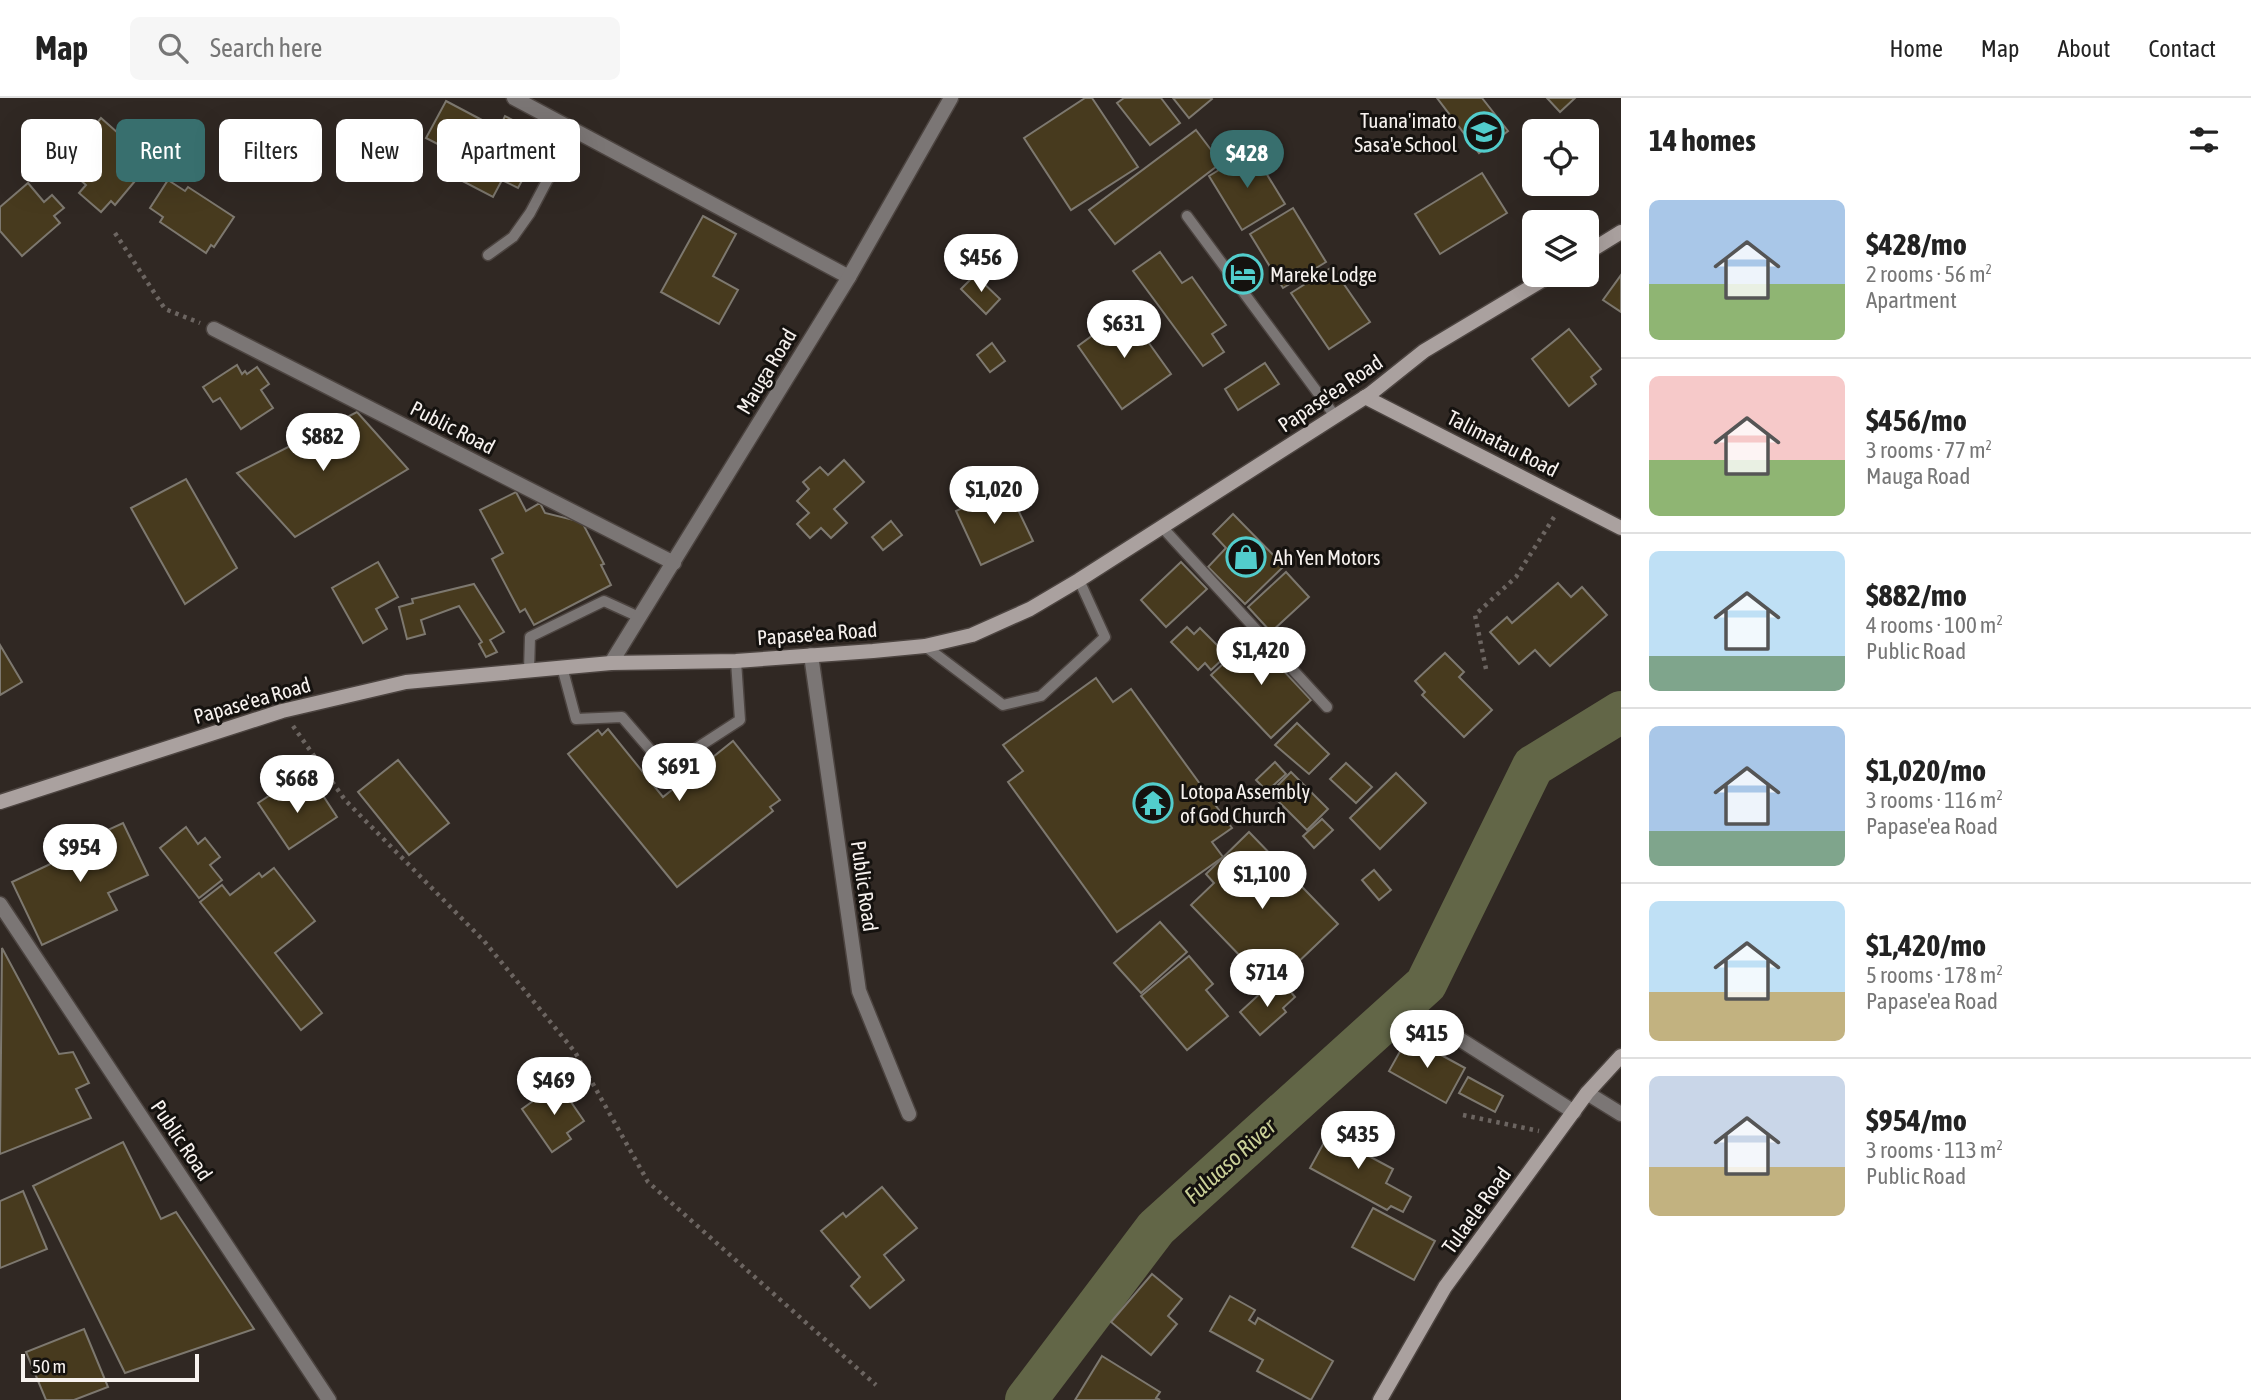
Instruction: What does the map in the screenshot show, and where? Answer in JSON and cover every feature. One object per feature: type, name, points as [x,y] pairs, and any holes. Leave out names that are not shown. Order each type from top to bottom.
[{"type":"main road","points":[[1599,246],[1621,232]]},
{"type":"main road","name":"Papase'ea Road","points":[[0,802],[282,711],[406,682],[611,663],[736,661],[925,646],[972,635],[1030,609],[1079,580],[1365,397],[1424,351],[1531,287]]},
{"type":"main road","name":"Talimatau Road","points":[[1365,397],[1621,528]]},
{"type":"main road","name":"Tulaele Road","points":[[1380,1400],[1445,1287],[1587,1093],[1621,1056]]},
{"type":"street","points":[[514,98],[553,119]]},
{"type":"street","name":"Mauga Road","points":[[611,663],[849,277],[951,98]]},
{"type":"street","points":[[580,133],[849,277]]},
{"type":"street","name":"Public Road","points":[[214,329],[674,563]]},
{"type":"street","name":"Public Road","points":[[811,655],[859,991],[909,1114]]},
{"type":"street","name":"Public Road","points":[[0,904],[329,1400]]},
{"type":"street","points":[[1450,1033],[1574,1112]]},
{"type":"street","points":[[1587,1093],[1621,1114]]},
{"type":"lane","points":[[488,255],[513,237],[546,182]]},
{"type":"lane","points":[[1187,216],[1335,416]]},
{"type":"lane","points":[[1162,527],[1327,707]]},
{"type":"lane","points":[[925,646],[1003,705],[1041,696],[1105,637],[1079,580]]},
{"type":"lane","points":[[529,670],[530,637],[604,601],[639,618]]},
{"type":"lane","points":[[562,667],[576,719],[622,717],[666,768],[740,720],[736,661]]},
{"type":"path","points":[[115,233],[165,309],[214,329]]},
{"type":"path","points":[[1486,669],[1475,615],[1516,577],[1565,498]]},
{"type":"path","points":[[282,711],[345,800],[484,941],[575,1052],[648,1182],[876,1385]]},
{"type":"path","points":[[1463,1115],[1557,1135]]},
{"type":"building","points":[[1085,98],[1092,98],[1138,167],[1071,210],[1024,138]]},
{"type":"building","points":[[1124,98],[1161,98],[1180,123],[1150,145],[1117,103]]},
{"type":"building","points":[[1173,98],[1211,98],[1212,99],[1189,118]]},
{"type":"building","points":[[1437,98],[1482,98],[1508,131],[1479,153]]},
{"type":"building","points":[[1547,98],[1575,98],[1560,112]]},
{"type":"building","points":[[446,101],[480,119],[437,119],[437,144],[426,138]]},
{"type":"building","points":[[100,119],[116,131],[116,182],[134,182],[115,205],[111,201],[101,212],[79,193],[86,185],[83,182],[102,182]]},
{"type":"building","points":[[1196,130],[1221,163],[1115,244],[1089,210]]},
{"type":"building","points":[[1252,150],[1285,204],[1242,230],[1209,176]]},
{"type":"building","points":[[1482,173],[1507,213],[1440,254],[1415,214]]},
{"type":"building","points":[[167,182],[171,182],[185,191],[188,187],[234,217],[214,247],[211,245],[206,253],[160,222],[163,217],[150,208]]},
{"type":"building","points":[[464,182],[501,182],[493,197]]},
{"type":"building","points":[[506,182],[521,182],[518,188]]},
{"type":"building","points":[[28,183],[44,202],[52,195],[64,208],[54,216],[60,223],[22,256],[0,231],[0,207]]},
{"type":"building","points":[[1293,208],[1326,262],[1283,288],[1250,234]]},
{"type":"building","points":[[703,216],[736,234],[713,276],[738,290],[719,324],[661,292]]},
{"type":"building","points":[[1160,252],[1182,283],[1192,277],[1226,325],[1212,334],[1224,352],[1203,366],[1133,271]]},
{"type":"building","points":[[1332,267],[1370,322],[1329,349],[1291,293]]},
{"type":"building","points":[[975,275],[1000,299],[986,314],[961,289]]},
{"type":"building","points":[[1621,275],[1621,312],[1603,300]]},
{"type":"building","points":[[1126,311],[1171,374],[1122,409],[1078,346]]},
{"type":"building","points":[[1569,329],[1601,369],[1591,377],[1596,384],[1569,406],[1532,359]]},
{"type":"building","points":[[992,343],[1005,361],[990,372],[977,355]]},
{"type":"building","points":[[1265,363],[1279,384],[1238,410],[1225,389]]},
{"type":"building","points":[[237,365],[242,374],[245,371],[247,374],[257,367],[269,384],[261,390],[273,408],[241,429],[220,398],[213,402],[203,387]]},
{"type":"building","points":[[357,412],[408,469],[295,537],[237,473]]},
{"type":"building","points":[[844,460],[864,482],[834,509],[847,523],[831,538],[821,528],[810,538],[797,524],[809,513],[797,501],[809,489],[803,482],[820,467],[828,475]]},
{"type":"building","points":[[186,479],[237,568],[185,604],[131,508]]},
{"type":"building","points":[[1007,487],[1033,541],[981,565],[956,511]]},
{"type":"building","points":[[516,492],[526,511],[540,503],[545,513],[582,522],[604,564],[601,565],[611,585],[534,625],[525,609],[520,612],[492,559],[503,553],[480,510]]},
{"type":"building","name":"Ah Yen Motors","points":[[1233,514],[1284,566],[1245,604],[1208,567],[1226,548],[1213,534]]},
{"type":"building","points":[[891,521],[902,535],[883,550],[872,537]]},
{"type":"building","points":[[378,562],[398,597],[376,609],[387,629],[363,643],[332,588]]},
{"type":"building","points":[[1181,562],[1207,589],[1166,627],[1141,600]]},
{"type":"building","points":[[1286,572],[1309,597],[1271,632],[1248,607]]},
{"type":"building","points":[[1558,583],[1571,597],[1582,587],[1607,615],[1550,666],[1535,650],[1519,664],[1490,632],[1507,617],[1512,623]]},
{"type":"building","points":[[474,584],[504,632],[490,640],[497,652],[486,657],[479,644],[482,642],[459,606],[421,620],[425,634],[407,639],[399,607],[413,603],[412,599]]},
{"type":"building","points":[[1187,627],[1194,634],[1200,628],[1227,655],[1211,670],[1205,663],[1198,670],[1171,642]]},
{"type":"building","points":[[1252,637],[1311,700],[1271,738],[1211,675]]},
{"type":"building","points":[[0,645],[22,682],[0,695]]},
{"type":"building","points":[[1445,653],[1464,672],[1459,677],[1492,710],[1464,737],[1422,695],[1425,692],[1415,681]]},
{"type":"building","points":[[1096,678],[1113,702],[1131,689],[1232,828],[1212,842],[1223,857],[1117,932],[1008,782],[1023,771],[1003,745]]},
{"type":"building","points":[[1297,723],[1329,754],[1309,774],[1275,745]]},
{"type":"building","points":[[608,729],[663,797],[733,741],[780,800],[770,807],[773,811],[677,887],[568,754],[598,730],[602,735]]},
{"type":"building","points":[[398,760],[449,823],[409,855],[358,792]]},
{"type":"building","points":[[1275,762],[1286,774],[1267,791],[1256,780]]},
{"type":"building","points":[[1346,763],[1372,787],[1356,803],[1330,779]]},
{"type":"building","points":[[1291,772],[1328,809],[1307,830],[1270,793]]},
{"type":"building","points":[[1396,773],[1426,803],[1380,849],[1350,818]]},
{"type":"building","points":[[286,785],[297,802],[318,788],[337,817],[289,849],[258,803]]},
{"type":"building","points":[[1322,819],[1333,830],[1314,848],[1303,836]]},
{"type":"building","points":[[123,823],[148,875],[108,893],[117,910],[42,945],[12,882],[76,852],[73,846]]},
{"type":"building","points":[[186,827],[198,844],[205,838],[220,857],[210,865],[222,880],[199,898],[160,848]]},
{"type":"building","points":[[1249,832],[1338,924],[1271,988],[1191,905],[1214,883],[1206,874]]},
{"type":"building","points":[[274,868],[315,921],[275,953],[322,1013],[301,1030],[200,902],[222,885],[230,895],[259,873],[262,877]]},
{"type":"building","points":[[1374,870],[1391,890],[1379,900],[1362,880]]},
{"type":"building","points":[[1160,922],[1187,952],[1141,993],[1114,963]]},
{"type":"building","points":[[2,948],[59,1054],[73,1052],[89,1083],[76,1089],[91,1118],[0,1154]]},
{"type":"building","points":[[1189,956],[1213,984],[1206,990],[1228,1016],[1187,1050],[1141,996]]},
{"type":"building","points":[[1285,985],[1295,997],[1283,1008],[1286,1012],[1260,1035],[1240,1012],[1264,990],[1271,998]]},
{"type":"building","points":[[1408,1037],[1465,1068],[1446,1103],[1389,1071]]},
{"type":"building","points":[[1468,1077],[1503,1096],[1495,1112],[1459,1093]]},
{"type":"building","points":[[558,1083],[584,1121],[567,1133],[571,1139],[552,1152],[522,1109]]},
{"type":"building","points":[[1333,1126],[1357,1139],[1352,1147],[1393,1169],[1386,1183],[1411,1197],[1403,1212],[1391,1206],[1387,1210],[1310,1168]]},
{"type":"building","points":[[123,1142],[161,1219],[176,1212],[254,1329],[125,1373],[33,1186]]},
{"type":"building","points":[[882,1187],[917,1228],[884,1255],[904,1280],[870,1308],[851,1286],[860,1277],[821,1231],[843,1213],[846,1217]]},
{"type":"building","points":[[23,1191],[47,1249],[0,1268],[0,1201]]},
{"type":"building","points":[[1373,1208],[1435,1241],[1414,1280],[1352,1247]]},
{"type":"building","points":[[1152,1274],[1182,1299],[1168,1316],[1177,1324],[1151,1355],[1111,1322]]},
{"type":"building","points":[[1230,1296],[1255,1310],[1249,1320],[1255,1324],[1258,1318],[1333,1361],[1311,1400],[1257,1371],[1263,1360],[1210,1331]]},
{"type":"building","points":[[84,1329],[108,1387],[74,1400],[46,1400],[26,1352]]},
{"type":"building","points":[[1102,1356],[1160,1392],[1156,1398],[1160,1400],[1075,1400]]},
{"type":"waterway","name":"Fuluaso River","points":[[1026,1400],[1156,1228],[1426,984],[1533,766],[1621,712]]},
{"type":"place","name":"Tuana'imato Sasa'e School","points":[[1484,132]]},
{"type":"place","name":"Mareke Lodge","points":[[1243,274]]},
{"type":"place","name":"Ah Yen Motors","points":[[1246,557]]},
{"type":"place","name":"Lotopa Assembly of God Church","points":[[1153,803]]}]
